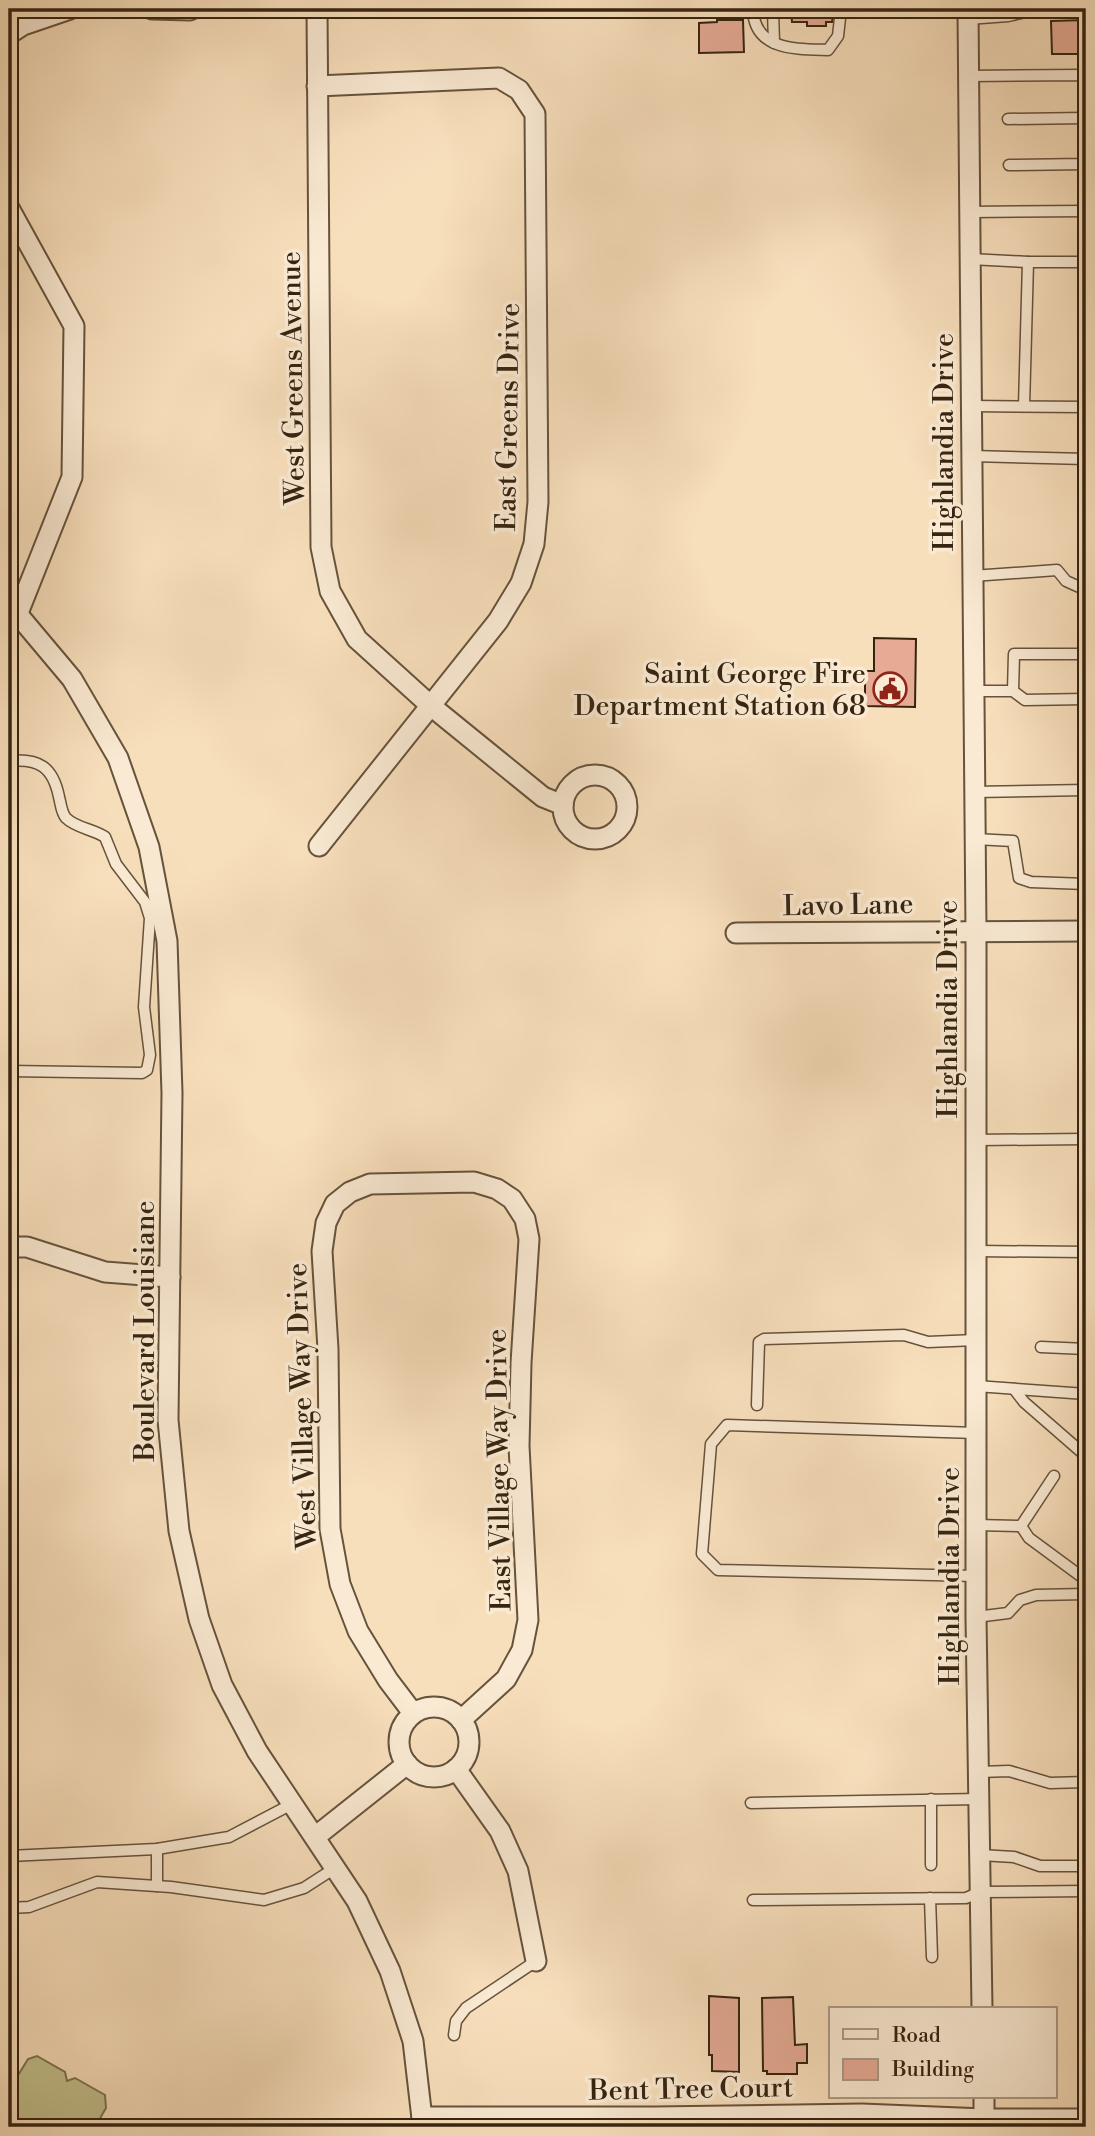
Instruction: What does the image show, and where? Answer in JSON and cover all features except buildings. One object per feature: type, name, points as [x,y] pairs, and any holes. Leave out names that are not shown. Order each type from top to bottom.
[{"type":"street","points":[[9,34],[23,25],[70,9]]},
{"type":"street","points":[[152,9],[190,10]]},
{"type":"street","name":"West Greens Avenue","points":[[317,9],[321,547],[330,591],[357,639],[431,706],[543,797],[563,805]]},
{"type":"street","name":"Highlandia Drive","points":[[968,14],[975,839],[976,1617],[982,2007]]},
{"type":"street","name":"East Greens Drive","points":[[317,86],[499,78],[519,90],[535,114],[538,502],[534,544],[521,583],[498,621],[319,846]]},
{"type":"street","points":[[9,208],[74,326],[72,477],[14,609]]},
{"type":"street","name":"Boulevard Louisiane","points":[[14,609],[72,679],[118,758],[149,847],[167,941],[172,1093],[168,1420],[179,1531],[196,1606],[222,1685],[257,1751],[357,1901],[390,1971],[413,2041],[423,2122]]},
{"type":"street","name":"Lavo Lane","points":[[736,933],[1086,931]]},
{"type":"street","name":"West Village Way Drive","points":[[413,1713],[388,1681],[358,1631],[340,1584],[330,1529],[328,1349],[322,1251],[326,1223],[335,1204],[350,1192],[370,1184],[474,1182],[497,1189],[512,1199]]},
{"type":"street","name":"East Village Way Drive","points":[[461,1720],[506,1679],[522,1650],[528,1620],[519,1446],[529,1239],[525,1219],[512,1199]]},
{"type":"street","points":[[9,1247],[27,1247],[105,1272],[170,1277]]},
{"type":"street","points":[[438,1707],[449,1710],[461,1720],[467,1730],[469,1746],[466,1757],[456,1769],[446,1775],[432,1777],[419,1774],[407,1764],[401,1754],[399,1740],[402,1727],[413,1713],[438,1707]]},
{"type":"street","points":[[315,1837],[407,1764]]},
{"type":"street","points":[[456,1769],[500,1831],[517,1871],[536,1961]]},
{"type":"street","points":[[974,2121],[983,2098]]},
{"type":"street","name":"Bent Tree Court","points":[[423,2122],[655,2117],[866,2121],[1086,2119]]},
{"type":"lane","points":[[753,9],[754,22],[762,35],[790,50],[828,50],[838,36],[841,9]]},
{"type":"lane","points":[[968,14],[1039,9]]},
{"type":"lane","points":[[1060,9],[1086,13]]},
{"type":"lane","points":[[773,10],[774,43]]},
{"type":"lane","points":[[968,76],[1085,75],[1086,164],[1009,165]]},
{"type":"lane","points":[[1008,119],[1085,118]]},
{"type":"lane","points":[[970,212],[1086,211]]},
{"type":"lane","points":[[970,259],[1086,262]]},
{"type":"lane","points":[[1024,406],[1028,262]]},
{"type":"lane","points":[[971,406],[1086,407]]},
{"type":"lane","points":[[972,457],[1086,458]]},
{"type":"lane","points":[[972,576],[1057,570],[1066,581],[1086,590]]},
{"type":"lane","points":[[1013,691],[1014,654],[1086,654]]},
{"type":"lane","points":[[974,691],[1013,691],[1025,700],[1086,699]]},
{"type":"lane","points":[[9,761],[26,759],[44,766],[56,785],[62,812],[67,819],[105,837],[116,864],[145,902],[150,931],[144,1007],[150,1055],[147,1070],[142,1073],[9,1071]]},
{"type":"lane","points":[[974,792],[1086,790]]},
{"type":"lane","points":[[975,839],[1013,841],[1019,878],[1031,882],[1086,884]]},
{"type":"lane","points":[[976,1140],[1086,1139]]},
{"type":"lane","points":[[976,1251],[1086,1252]]},
{"type":"lane","points":[[757,1405],[759,1342],[764,1339],[904,1335],[928,1342],[976,1340]]},
{"type":"lane","points":[[1041,1347],[1086,1349]]},
{"type":"lane","points":[[976,1386],[1086,1394]]},
{"type":"lane","points":[[1014,1389],[1024,1402],[1086,1456]]},
{"type":"lane","points":[[976,1433],[727,1425],[711,1444],[702,1554],[718,1570],[976,1576]]},
{"type":"lane","points":[[1021,1526],[1054,1476]]},
{"type":"lane","points":[[976,1525],[1021,1526]]},
{"type":"lane","points":[[1021,1526],[1029,1538],[1086,1580]]},
{"type":"lane","points":[[976,1617],[1008,1613],[1020,1600],[1036,1595],[1086,1594]]},
{"type":"lane","points":[[979,1772],[1009,1771],[1050,1783],[1086,1782]]},
{"type":"lane","points":[[751,1803],[979,1799]]},
{"type":"lane","points":[[931,1800],[931,1865]]},
{"type":"lane","points":[[9,1856],[157,1849],[229,1836],[292,1804]]},
{"type":"lane","points":[[157,1849],[157,1886]]},
{"type":"lane","points":[[980,1855],[1014,1857],[1040,1866],[1086,1866]]},
{"type":"lane","points":[[9,1908],[29,1907],[97,1882],[157,1886],[264,1900],[304,1888],[335,1868]]},
{"type":"lane","points":[[753,1900],[966,1898],[980,1892],[1086,1891]]},
{"type":"lane","points":[[930,1898],[932,1957]]},
{"type":"lane","points":[[454,2035],[456,2021],[466,2008],[536,1961]]},
{"type":"shaded area","points":[[37,2056],[65,2072],[67,2081],[75,2078],[105,2095],[106,2108],[95,2127],[9,2127],[9,2090],[28,2059]]},
{"type":"place","name":"Saint George Fire Department Station 68","points":[[890,689]]}]
